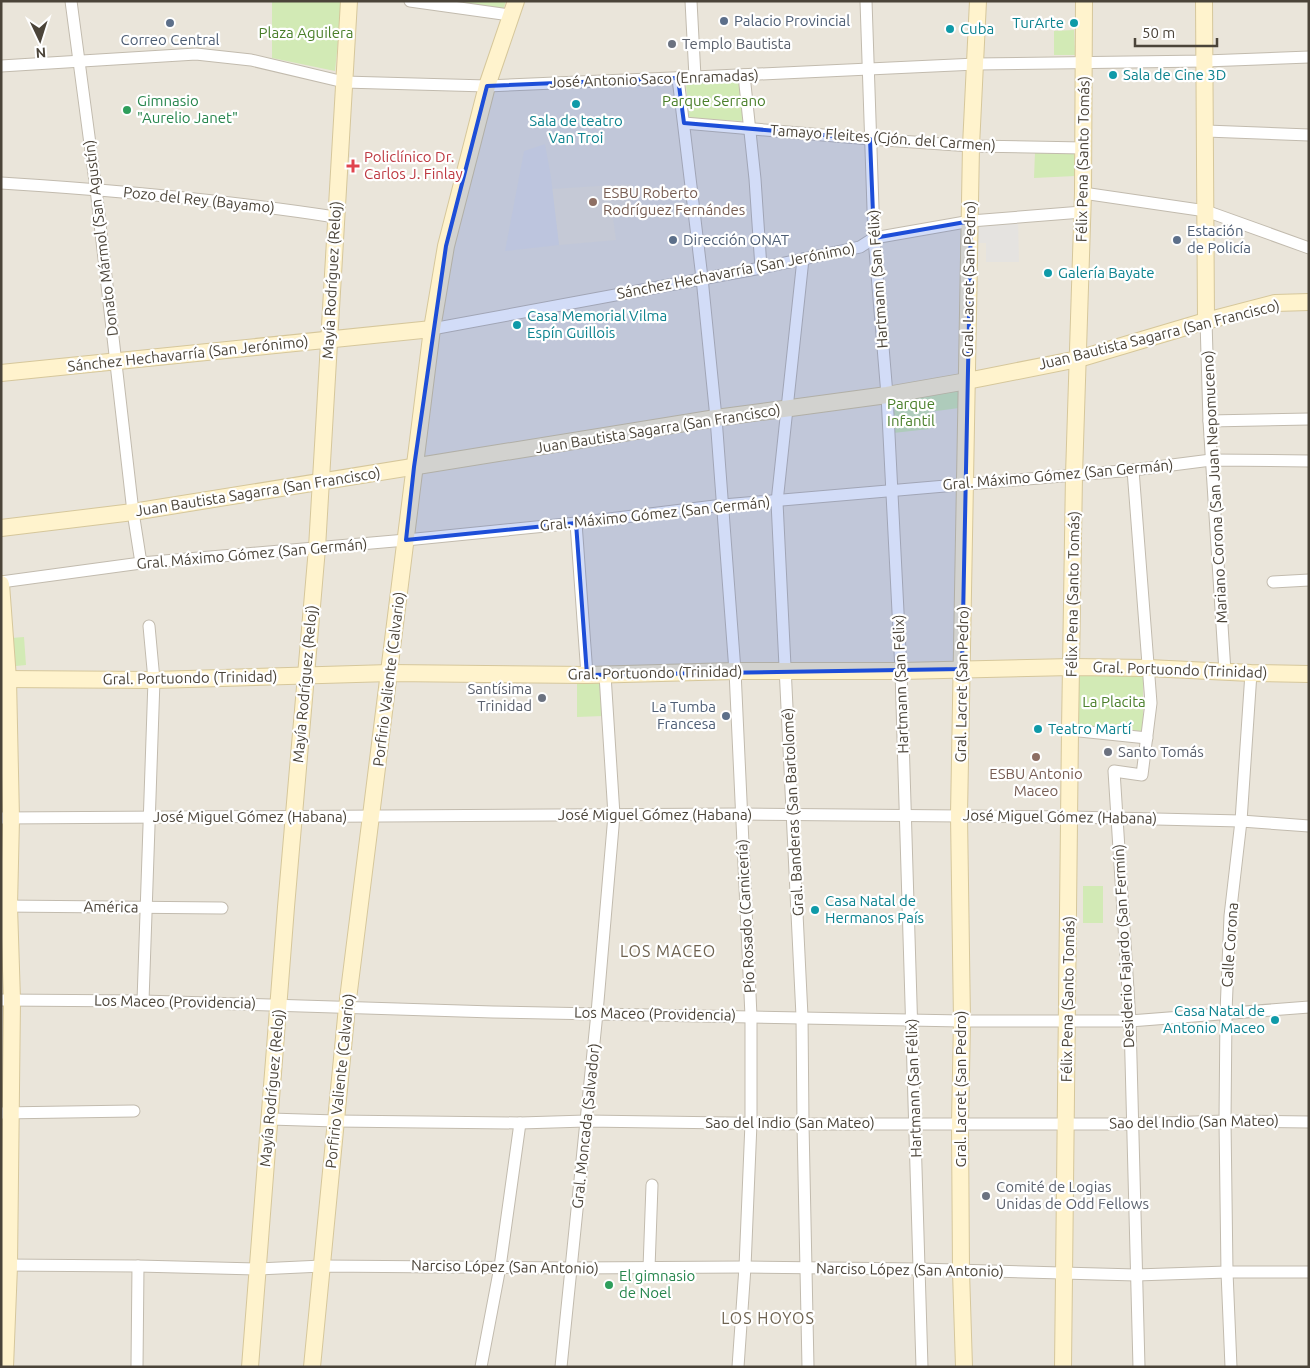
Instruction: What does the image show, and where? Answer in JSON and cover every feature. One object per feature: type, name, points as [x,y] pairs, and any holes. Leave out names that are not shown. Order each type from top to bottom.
[{"type":"street","name":"Donato Mármol (San Agustín)","points":[[71,1],[96,189],[133,512],[142,564]]},
{"type":"street","name":"Mayía Rodríguez (Reloj)","points":[[250,1367],[322,482],[328,341],[349,1]]},
{"type":"street","points":[[410,1],[513,8]]},
{"type":"street","points":[[691,1],[695,78]]},
{"type":"street","name":"Hartmann (San Félix)","points":[[866,1],[874,238],[887,395],[901,670],[922,1367]]},
{"type":"street","name":"Gral. Lacret (San Pedro)","points":[[964,1367],[960,1123],[962,1021],[959,815],[971,146],[978,1]]},
{"type":"street","name":"Félix Pena (Santo Tomás)","points":[[1063,1367],[1067,1123],[1066,1021],[1071,817],[1070,730],[1074,475],[1084,148],[1084,1]]},
{"type":"street","name":"Mariano Corona (San Juan Nepomuceno)","points":[[1204,1],[1206,320],[1209,421],[1225,672]]},
{"type":"street","name":"Porfirio Valiente (Calvario)","points":[[312,1367],[347,1007],[432,329],[446,246],[487,86],[513,8]]},
{"type":"street","name":"José Antonio Saco (Enramadas)","points":[[1,66],[196,54],[251,60],[344,82],[487,86],[976,64],[1084,61],[1205,61],[1309,57]]},
{"type":"street","points":[[744,75],[755,179],[761,268]]},
{"type":"street","name":"Pío Rosado (Carnicería)","points":[[678,78],[702,278],[716,418],[735,671],[740,814],[751,1016],[751,1123],[745,1267],[738,1367]]},
{"type":"street","name":"Tamayo Fleites (Cjón. del Carmen)","points":[[684,122],[749,129],[971,146],[1084,148]]},
{"type":"street","points":[[1206,131],[1309,136]]},
{"type":"street","name":"Pozo del Rey (Bayamo)","points":[[1,183],[96,189],[335,217]]},
{"type":"street","points":[[1083,193],[1206,211],[1309,248]]},
{"type":"street","name":"Sánchez Hechavarría (San Jerónimo)","points":[[1,373],[432,329],[761,268],[860,247],[874,238],[971,221],[1082,212]]},
{"type":"street","name":"Gral. Banderas (San Bartolomé)","points":[[803,259],[776,502],[802,1016],[808,1367]]},
{"type":"street","name":"Juan Bautista Sagarra (San Francisco)","points":[[1,528],[133,512],[716,418],[887,395],[968,381],[1078,358],[1206,320],[1274,303],[1309,302]]},
{"type":"street","points":[[1209,421],[1309,419]]},
{"type":"street","name":"Gral. Máximo Gómez (San Germán)","points":[[1,583],[142,564],[576,523],[723,505],[776,502],[892,490],[1134,470],[1211,460],[1309,461]]},
{"type":"street","name":"Desiderio Fajardo (San Fermín)","points":[[1134,470],[1151,703],[1142,775],[1114,771],[1130,1021],[1139,1367]]},
{"type":"street","points":[[576,523],[587,676]]},
{"type":"street","points":[[1273,582],[1309,580]]},
{"type":"street","points":[[1,583],[5,679],[7,1000],[5,1367]]},
{"type":"street","points":[[142,1001],[154,680],[149,626]]},
{"type":"street","name":"Gral. Portuondo (Trinidad)","points":[[5,679],[154,680],[390,673],[587,676],[735,671],[1072,667],[1148,668],[1251,674],[1309,674]]},
{"type":"street","name":"Calle Corona","points":[[1232,1367],[1227,1272],[1226,1012],[1230,916],[1241,822],[1251,674]]},
{"type":"street","name":"Gral. Moncada (Salvador)","points":[[561,1367],[597,1013],[614,815],[605,675]]},
{"type":"street","points":[[1070,730],[1147,738]]},
{"type":"street","name":"José Miguel Gómez (Habana)","points":[[6,818],[740,814],[959,815],[1116,818],[1309,826]]},
{"type":"street","name":"América","points":[[5,906],[222,908]]},
{"type":"street","name":"Los Maceo (Providencia)","points":[[7,1000],[279,1004],[962,1021],[1130,1021],[1309,1007]]},
{"type":"street","points":[[6,1113],[134,1111]]},
{"type":"street","name":"Sao del Indio (San Mateo)","points":[[270,1119],[336,1122],[586,1121],[803,1124],[1309,1122]]},
{"type":"street","points":[[481,1367],[500,1267],[520,1122]]},
{"type":"street","points":[[649,1268],[652,1185]]},
{"type":"street","name":"Narciso López (San Antonio)","points":[[5,1266],[138,1266],[258,1269],[322,1266],[745,1267],[919,1269],[1136,1275],[1309,1272]]},
{"type":"street","points":[[137,1367],[138,1266]]},
{"type":"highlighted area","points":[[678,78],[684,123],[870,139],[874,238],[971,221],[962,669],[587,675],[576,523],[406,540],[414,467],[446,246],[487,86]]},
{"type":"shaded area","points":[[1,1],[1309,1],[1309,1367],[1,1367]]},
{"type":"shaded area","points":[[545,144],[559,245],[505,251],[524,151]]},
{"type":"shaded area","name":"ESBU Roberto Rodríguez Fernándes","points":[[630,184],[633,216],[613,218],[616,240],[559,245],[552,189]]},
{"type":"shaded area","points":[[1018,220],[1019,262],[986,262],[986,243],[976,243],[975,228],[981,224]]},
{"type":"green space","name":"Plaza Aguilera","points":[[272,1],[342,1],[335,71],[272,58]]},
{"type":"green space","points":[[440,1],[506,1],[503,10]]},
{"type":"green space","points":[[1074,30],[1075,55],[1054,55],[1054,31]]},
{"type":"green space","name":"Parque Serrano","points":[[736,81],[739,83],[744,119],[741,121],[691,118],[689,116],[686,86],[689,83]]},
{"type":"green space","points":[[1035,152],[1076,153],[1075,176],[1034,178]]},
{"type":"green space","name":"Parque Infantil","points":[[959,388],[959,408],[929,412],[929,429],[893,433],[891,398]]},
{"type":"green space","points":[[24,637],[26,665],[16,666],[13,663],[11,638]]},
{"type":"green space","name":"La Placita","points":[[1079,673],[1143,674],[1143,732],[1079,726]]},
{"type":"green space","points":[[602,679],[603,716],[577,717],[577,680]]},
{"type":"green space","points":[[1083,886],[1103,886],[1103,923],[1083,923]]},
{"type":"place","name":"Palacio Provincial","points":[[724,21]]},
{"type":"place","name":"Correo Central","points":[[170,23]]},
{"type":"place","name":"TurArte","points":[[1074,23]]},
{"type":"place","name":"Cuba","points":[[950,29]]},
{"type":"place","name":"Templo Bautista","points":[[672,44]]},
{"type":"place","name":"Sala de Cine 3D","points":[[1113,75]]},
{"type":"place","name":"Sala de teatro Van Troi","points":[[576,104]]},
{"type":"place","name":"Gimnasio \"Aurelio Janet\"","points":[[127,110]]},
{"type":"place","name":"Policlínico Dr. Carlos J. Finlay","points":[[353,166]]},
{"type":"place","name":"ESBU Roberto Rodríguez Fernándes","points":[[593,202]]},
{"type":"place","name":"Dirección ONAT","points":[[673,240]]},
{"type":"place","name":"Estación de Policía","points":[[1177,240]]},
{"type":"place","name":"Galería Bayate","points":[[1048,273]]},
{"type":"place","name":"Casa Memorial Vilma Espín Guillois","points":[[517,325]]},
{"type":"place","name":"Santísima Trinidad","points":[[542,698]]},
{"type":"place","name":"La Tumba Francesa","points":[[726,716]]},
{"type":"place","name":"Teatro Martí","points":[[1038,729]]},
{"type":"place","name":"Santo Tomás","points":[[1108,752]]},
{"type":"place","name":"ESBU Antonio Maceo","points":[[1036,757]]},
{"type":"place","name":"Casa Natal de Hermanos País","points":[[815,910]]},
{"type":"place","name":"Casa Natal de Antonio Maceo","points":[[1275,1020]]},
{"type":"place","name":"Comité de Logias Unidas de Odd Fellows","points":[[986,1196]]},
{"type":"place","name":"El gimnasio de Noel","points":[[609,1285]]},
{"type":"district","name":"LOS MACEO","points":[[668,951]]},
{"type":"district","name":"LOS HOYOS","points":[[768,1318]]}]
